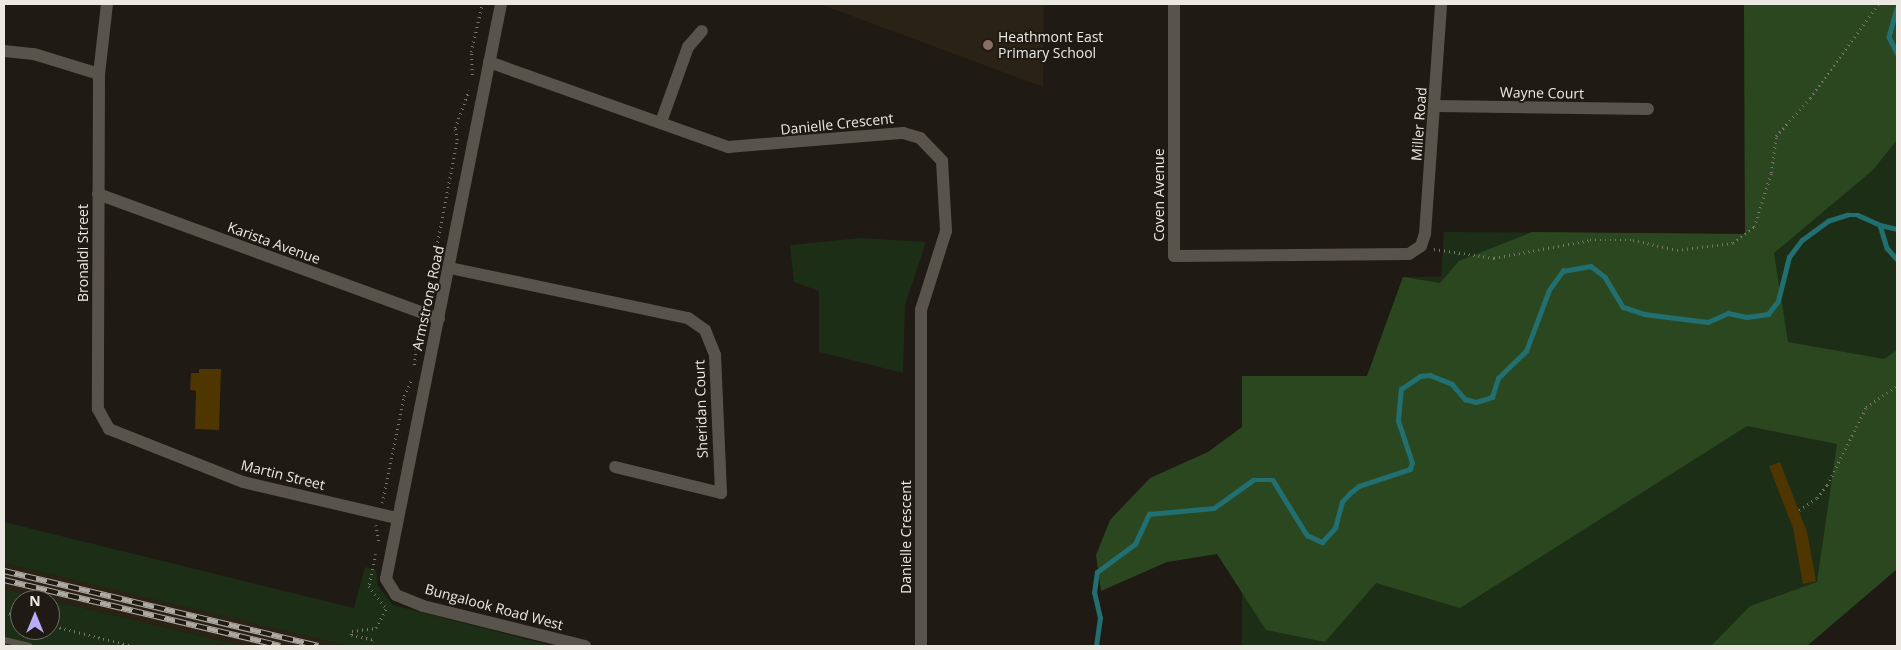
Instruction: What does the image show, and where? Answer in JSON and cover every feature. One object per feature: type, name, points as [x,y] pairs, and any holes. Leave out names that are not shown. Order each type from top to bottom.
[{"type":"street","name":"Bronaldi Street","points":[[107,4],[99,74],[98,409],[110,429]]},
{"type":"street","name":"Armstrong Road","points":[[396,595],[386,579],[397,518],[450,268],[501,4]]},
{"type":"street","name":"Coven Avenue","points":[[1174,4],[1174,256],[1409,254],[1421,246]]},
{"type":"street","name":"Miller Road","points":[[1421,246],[1426,234],[1442,4]]},
{"type":"street","points":[[661,122],[688,47],[702,30]]},
{"type":"street","points":[[4,51],[34,54],[99,74]]},
{"type":"street","name":"Danielle Crescent","points":[[489,62],[728,147],[903,133],[920,138],[942,161],[946,231],[921,310],[921,646]]},
{"type":"street","name":"Wayne Court","points":[[1436,106],[1648,109]]},
{"type":"street","name":"Karista Avenue","points":[[98,194],[439,319]]},
{"type":"street","name":"Sheridan Court","points":[[450,268],[688,318],[705,330],[715,355],[721,494],[615,467]]},
{"type":"street","name":"Martin Street","points":[[110,429],[243,482],[397,518]]},
{"type":"street","name":"Bungalook Road West","points":[[396,595],[423,606],[585,646]]},
{"type":"lane","points":[[4,640],[29,646]]},
{"type":"path","points":[[1421,246],[1494,258],[1590,240],[1633,240],[1677,250],[1733,243],[1754,227],[1772,173],[1776,136],[1810,98],[1878,4]]},
{"type":"path","points":[[1798,510],[1817,498],[1827,485],[1866,408],[1897,386]]},
{"type":"path","points":[[371,646],[372,640],[351,635],[352,631],[376,628],[396,595]]},
{"type":"path","points":[[60,628],[134,646]]},
{"type":"shaded area","name":"Heathmont East Primary School","points":[[820,4],[1044,4],[1043,87]]},
{"type":"shaded area","points":[[4,563],[349,646],[243,646],[60,602],[60,590],[4,589]]},
{"type":"green space","points":[[1744,4],[1897,4],[1897,569],[1807,646],[1242,646],[1242,376],[1367,376],[1403,277],[1441,277],[1444,232],[1745,234]]},
{"type":"green space","points":[[1744,4],[1897,4],[1897,140],[1873,170],[1774,253],[1788,342],[1884,359],[1897,350],[1897,569],[1807,646],[1711,646],[1750,606],[1817,582],[1837,444],[1747,426],[1460,608],[1376,583],[1325,642],[1266,630],[1217,554],[1167,562],[1101,591],[1096,555],[1110,520],[1150,478],[1208,452],[1242,427],[1242,376],[1367,376],[1403,277],[1440,283],[1459,261],[1532,232],[1745,234]]},
{"type":"green space","points":[[861,238],[926,242],[905,305],[903,373],[819,352],[819,291],[794,282],[790,245]]},
{"type":"green space","points":[[4,522],[354,608],[365,567],[376,570],[378,586],[393,605],[553,646],[349,646],[4,563]]},
{"type":"green space","points":[[4,589],[10,590],[10,640],[60,640],[60,602],[243,646],[4,646]]},
{"type":"building","points":[[199,369],[221,369],[219,430],[195,429],[196,391],[190,390],[191,373],[199,373]]},
{"type":"building","points":[[1780,462],[1807,532],[1816,581],[1803,584],[1793,528],[1769,466]]},
{"type":"waterway","points":[[1897,9],[1889,37],[1897,53]]},
{"type":"waterway","points":[[1096,646],[1100,618],[1094,593],[1097,572],[1135,544],[1149,514],[1214,508],[1253,480],[1273,480],[1307,535],[1322,542],[1335,528],[1342,502],[1350,493],[1359,486],[1410,469],[1412,463],[1398,421],[1401,389],[1420,376],[1430,375],[1452,384],[1465,399],[1476,402],[1492,397],[1498,378],[1526,351],[1549,290],[1563,271],[1591,266],[1605,277],[1623,307],[1644,314],[1708,322],[1728,313],[1747,317],[1768,314],[1778,301],[1789,257],[1802,240],[1828,221],[1847,215],[1858,215],[1880,225],[1887,248],[1897,259]]},
{"type":"waterway","points":[[1880,225],[1897,229]]},
{"type":"railway","points":[[4,571],[318,646]]},
{"type":"railway","points":[[4,580],[280,646]]},
{"type":"place","name":"Heathmont East Primary School","points":[[988,45]]}]
